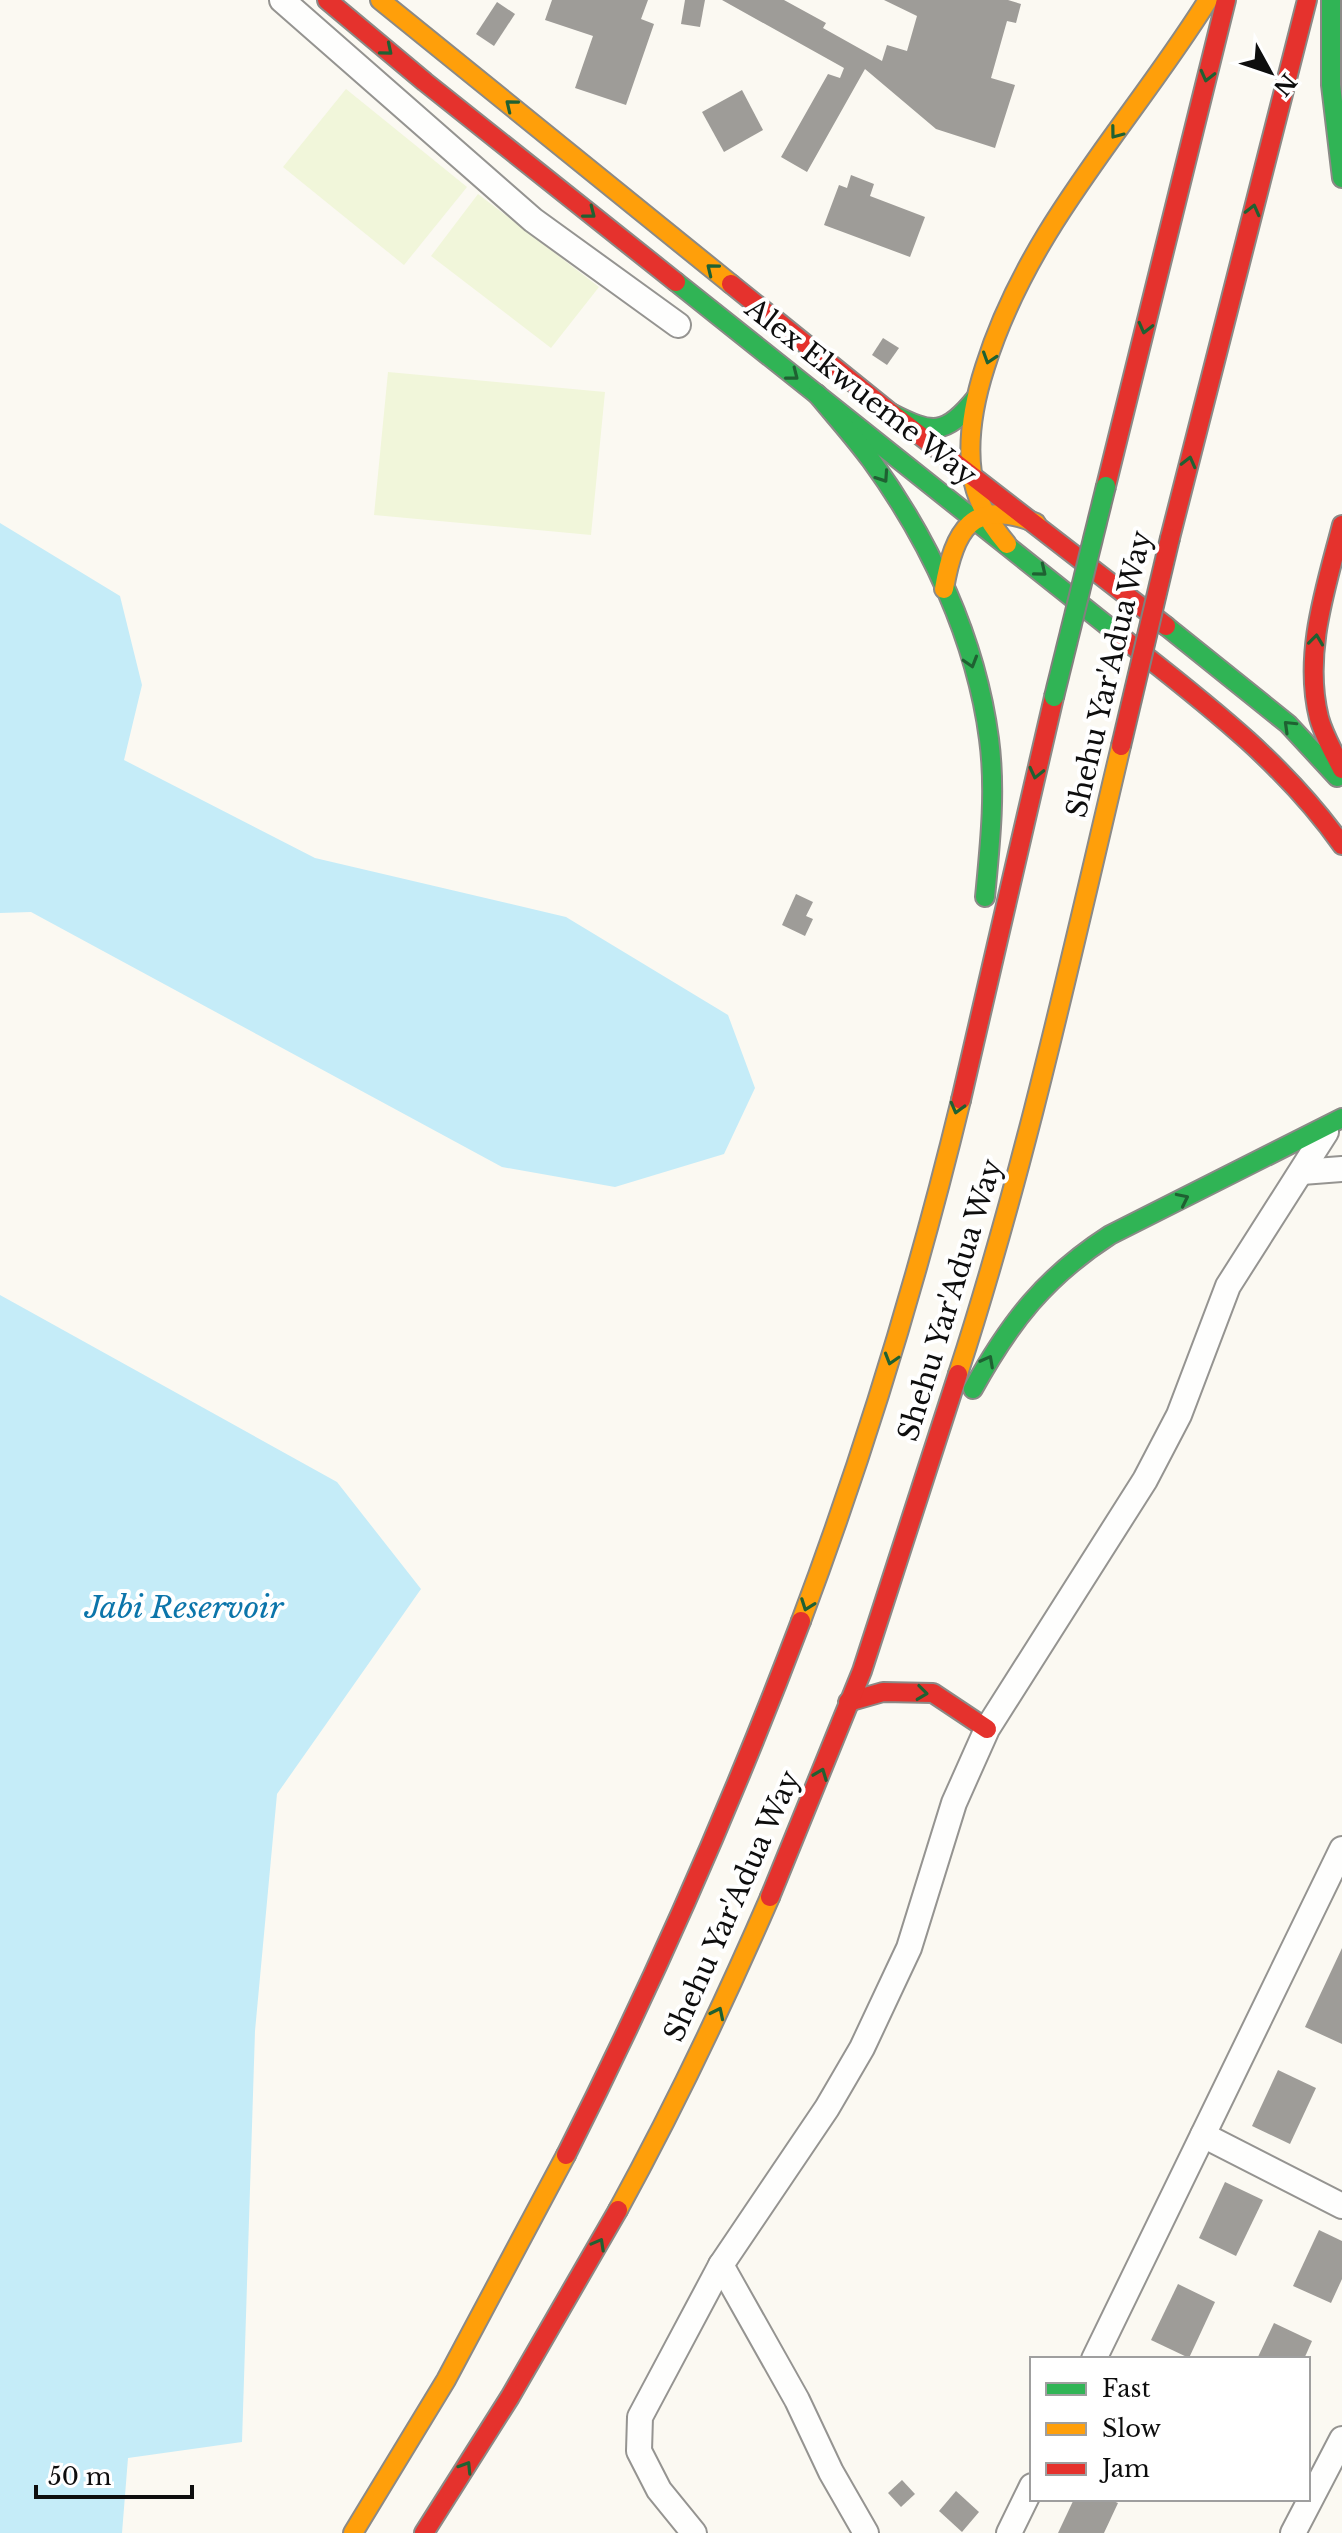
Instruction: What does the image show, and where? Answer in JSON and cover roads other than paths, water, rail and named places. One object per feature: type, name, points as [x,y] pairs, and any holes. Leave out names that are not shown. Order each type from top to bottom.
[{"type":"main road","name":"Alex Ekwueme Way","points":[[327,0],[437,92],[817,394],[980,516]]},
{"type":"main road","name":"Alex Ekwueme Way","points":[[380,0],[891,413],[1244,687],[1288,724],[1342,783]]},
{"type":"main road","points":[[1208,0],[1161,72],[1048,228],[1011,301],[975,399],[971,439],[973,476],[980,516],[1007,544],[1265,754],[1298,789],[1342,845]]},
{"type":"main road","name":"Shehu Yar'Adua Way","points":[[353,2533],[443,2385],[528,2230],[681,1917],[809,1601],[889,1366],[970,1058],[1054,697],[1226,0]]},
{"type":"main road","name":"Shehu Yar'Adua Way","points":[[424,2533],[586,2269],[662,2130],[728,1993],[792,1847],[862,1671],[992,1270],[1012,1196],[1170,538],[1307,0]]},
{"type":"main road","points":[[1331,0],[1331,85],[1342,178]]},
{"type":"main road","points":[[817,394],[876,467],[899,501],[944,589],[982,697],[989,742],[990,835],[970,1058]]},
{"type":"main road","points":[[891,413],[919,427],[944,428],[954,425],[975,399]]},
{"type":"main road","points":[[944,589],[952,550],[961,533],[980,516],[1010,511],[1036,523]]},
{"type":"main road","points":[[1342,525],[1319,619],[1314,659],[1319,717],[1342,769]]},
{"type":"main road","points":[[907,1533],[992,1352],[1018,1312],[1038,1289],[1085,1250],[1110,1235],[1337,1121]]},
{"type":"main road","points":[[848,1702],[883,1692],[933,1693],[987,1729]]},
{"type":"street","points":[[282,0],[533,220],[678,325]]},
{"type":"street","points":[[694,2533],[659,2490],[639,2451],[640,2417],[721,2265],[827,2108],[862,2048],[909,1948],[954,1803],[987,1729],[1145,1480],[1179,1415],[1228,1286],[1337,1121]]},
{"type":"street","points":[[1302,1172],[1342,1169]]},
{"type":"street","points":[[1095,2357],[1342,1849]]},
{"type":"street","points":[[1203,2135],[1342,2206]]},
{"type":"street","points":[[721,2265],[797,2400],[831,2472],[866,2533]]},
{"type":"street","points":[[1310,2500],[1342,2439]]},
{"type":"street","points":[[1009,2533],[1030,2490]]},
{"type":"street","points":[[1293,2533],[1310,2501]]},
{"type":"water","points":[[0,523],[120,596],[142,685],[124,760],[315,858],[566,917],[728,1015],[755,1088],[724,1154],[615,1187],[502,1167],[31,912],[0,913]]},
{"type":"water","name":"Jabi Reservoir","points":[[0,1295],[337,1482],[421,1589],[277,1794],[255,2031],[242,2442],[128,2458],[122,2533],[0,2533]]}]
